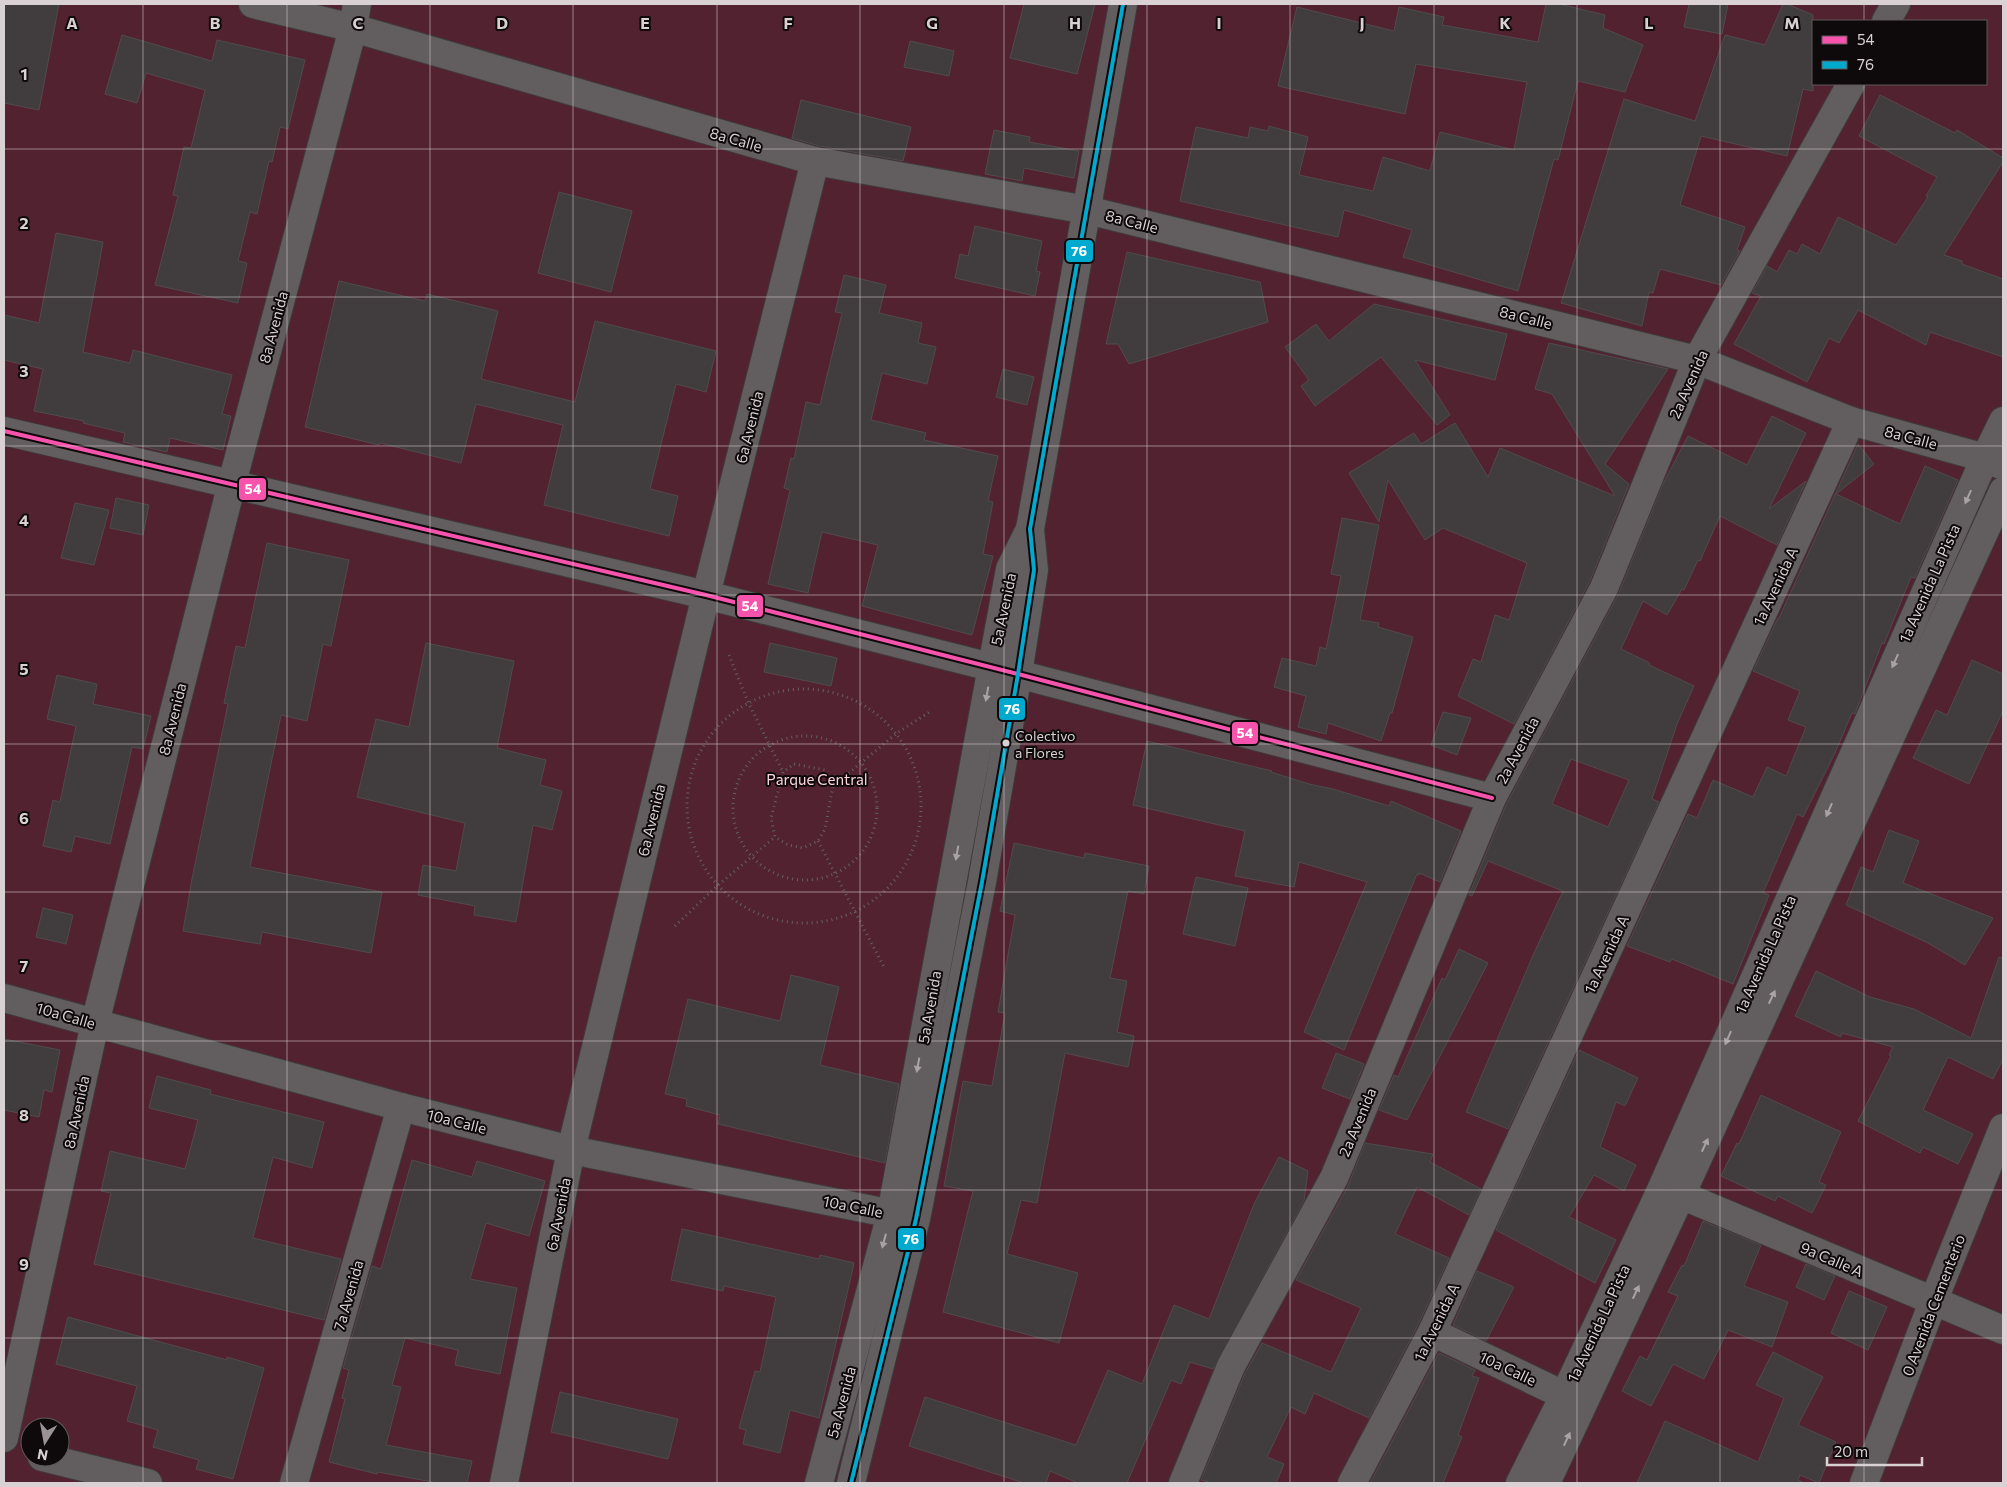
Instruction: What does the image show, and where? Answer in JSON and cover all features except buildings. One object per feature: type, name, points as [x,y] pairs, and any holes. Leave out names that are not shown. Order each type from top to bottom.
[{"type":"street","name":"8a Calle","points":[[253,4],[355,16],[815,161],[1087,210],[1697,360],[1851,421],[1994,462]]},
{"type":"street","name":"5a Avenida","points":[[819,1483],[845,1388],[904,1216],[982,882],[1034,570],[1030,529],[1123,4]]},
{"type":"street","points":[[1887,20],[1896,4]]},
{"type":"street","name":"8a Avenida","points":[[4,1438],[96,1024],[232,483],[355,16]]},
{"type":"street","name":"2a Avenida","points":[[1183,1483],[1231,1366],[1334,1178],[1492,798],[1604,588],[1697,360],[1850,85]]},
{"type":"street","name":"6a Avenida","points":[[504,1483],[570,1150],[815,161]]},
{"type":"street","name":"1a Avenida A","points":[[1352,1483],[1432,1332],[1851,421]]},
{"type":"street","name":"1a Avenida La Pista","points":[[1671,1193],[1994,462],[2003,421]]},
{"type":"street","points":[[4,431],[706,595],[992,667],[1492,798]]},
{"type":"street","name":"1a Avenida La Pista","points":[[1546,1483],[1574,1399],[2003,491]]},
{"type":"street","name":"5a Avenida","points":[[850,1483],[873,1396],[904,1216],[992,667],[1010,570],[1030,529]]},
{"type":"street","name":"10a Calle","points":[[4,998],[401,1107],[570,1150],[904,1216]]},
{"type":"street","name":"7a Avenida","points":[[294,1483],[401,1107]]},
{"type":"street","name":"0 Avenida Cementerio","points":[[1864,1483],[1933,1302],[2003,1128]]},
{"type":"street","name":"9a Calle A","points":[[1671,1193],[2003,1330]]},
{"type":"street","name":"10a Calle","points":[[1432,1332],[1574,1399]]},
{"type":"street","points":[[845,1388],[873,1396]]},
{"type":"street","name":"1a Avenida La Pista","points":[[1520,1483],[1574,1399]]},
{"type":"street","points":[[4,1448],[20,1452]]},
{"type":"street","points":[[70,1464],[148,1483]]},
{"type":"path","points":[[729,655],[748,702],[783,772]]},
{"type":"path","points":[[811,688],[844,695],[873,711],[897,733],[912,759],[920,788],[921,818],[915,847],[901,873],[880,896],[855,912],[827,921],[797,923],[767,917],[740,905],[717,886],[700,861],[689,832],[686,802],[691,772],[703,744],[722,720],[748,702],[778,691],[811,688]]},
{"type":"path","points":[[833,786],[897,733],[931,711]]},
{"type":"path","points":[[788,737],[815,737],[828,740],[846,748],[861,763],[872,782],[877,803],[876,824],[867,845],[854,861],[835,873],[814,880],[791,879],[769,871],[751,857],[739,839],[733,818],[733,796],[739,776],[752,758],[769,745],[788,737]]},
{"type":"path","points":[[794,764],[825,770],[833,786],[825,830],[818,841],[803,848],[788,845],[775,837],[771,818],[783,772],[794,764]]},
{"type":"path","points":[[675,926],[717,886],[775,837]]},
{"type":"path","points":[[818,841],[884,967]]},
{"type":"green space","name":"Parque Central","points":[[4,4],[2003,4],[2003,1483],[4,1483]]},
{"type":"transit line","name":"76","points":[[851,1483],[916,1219],[982,882],[1034,570],[1030,529],[1123,4]]},
{"type":"transit line","name":"54","points":[[4,431],[706,595],[1018,674],[1492,798]]},
{"type":"place","name":"Colectivo a Flores","points":[[1006,743]]}]
